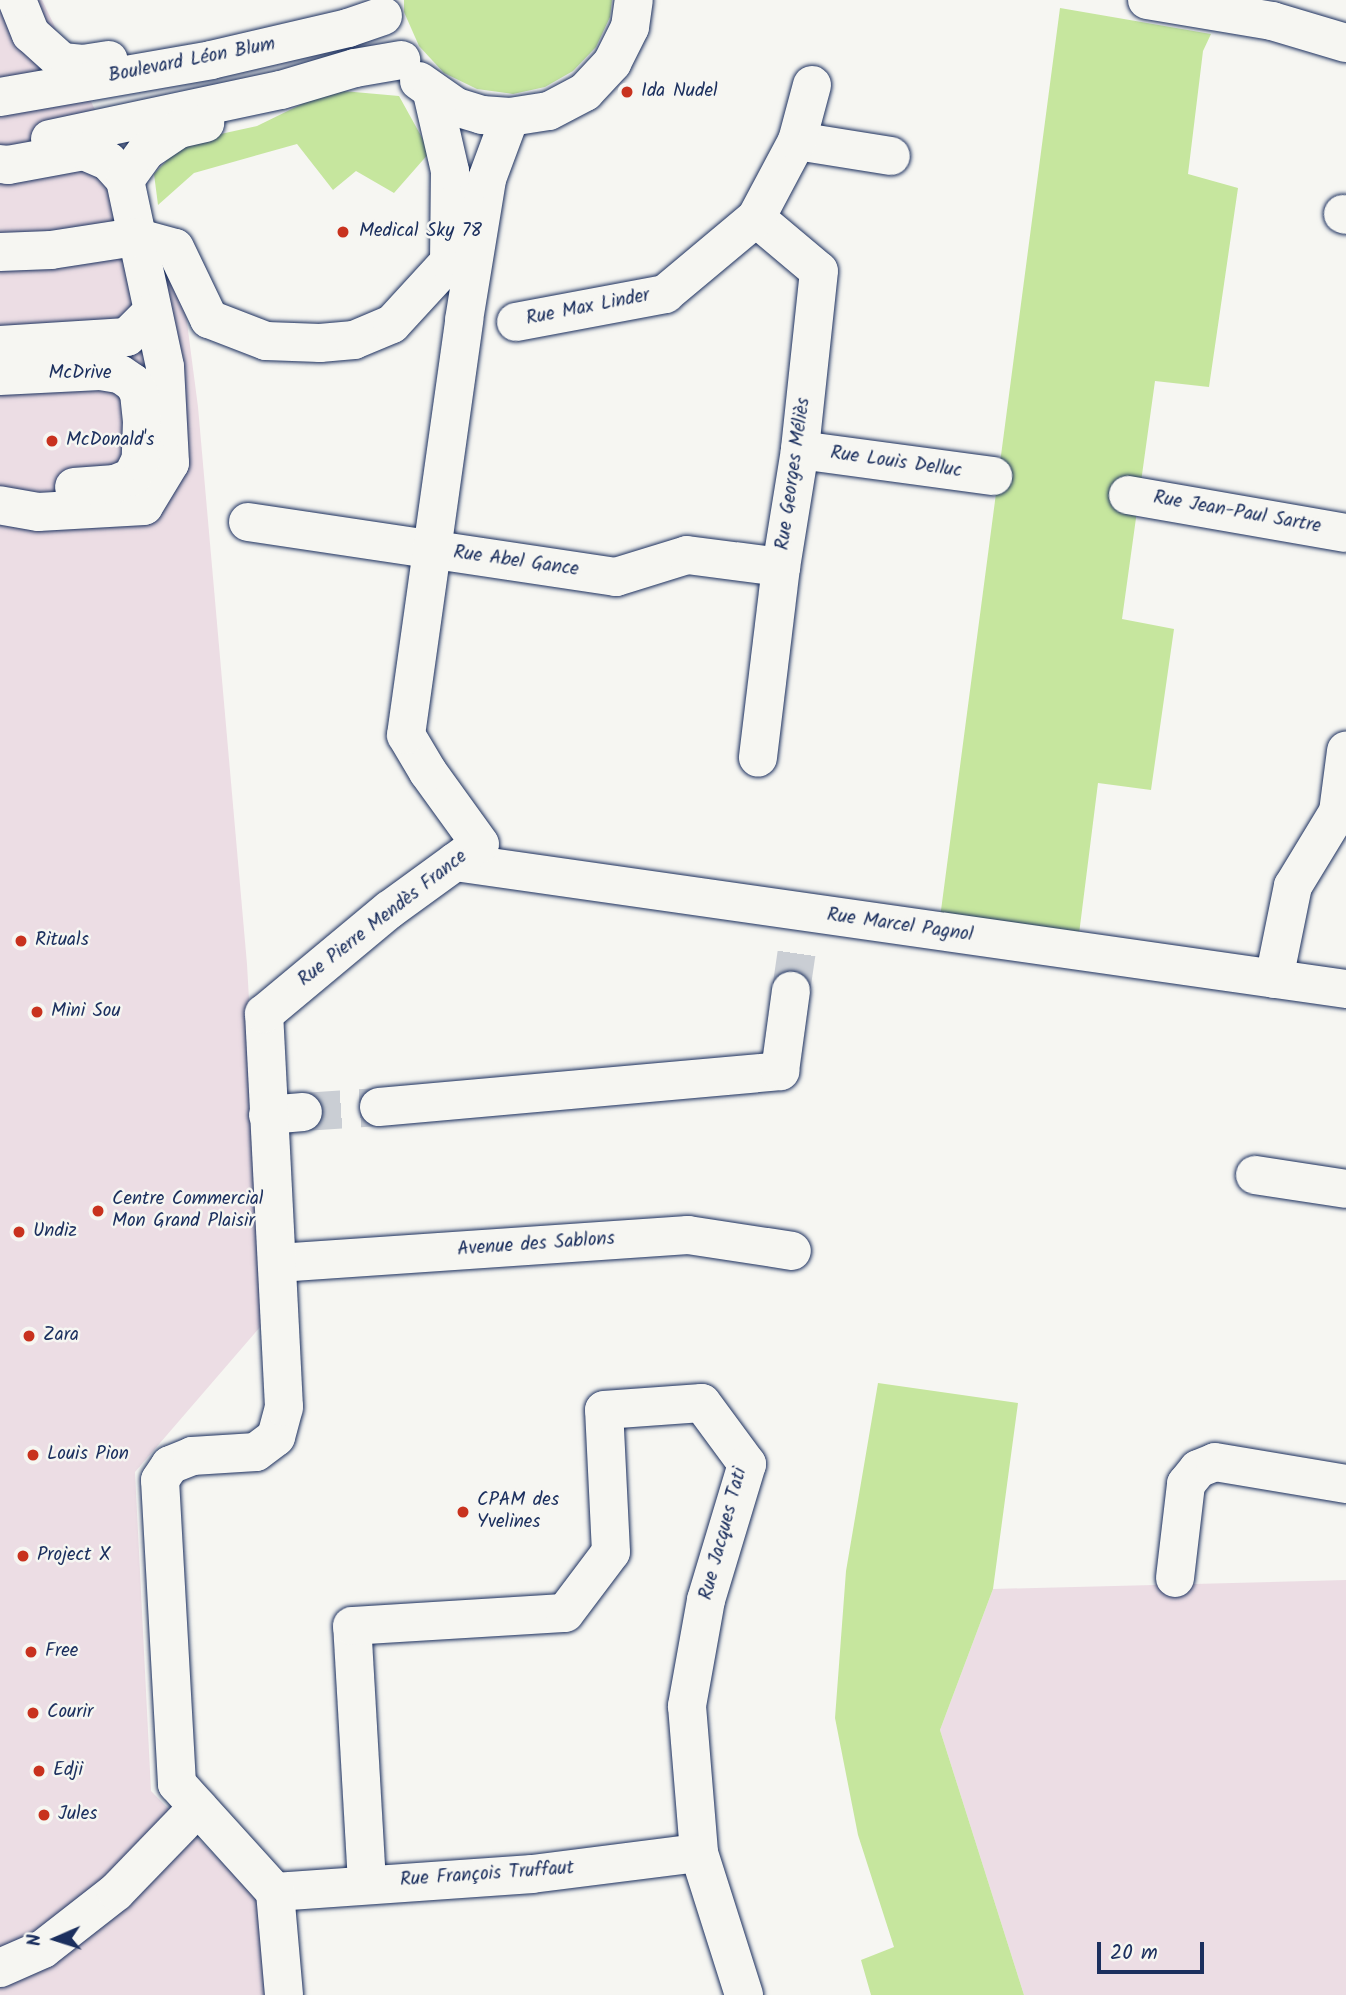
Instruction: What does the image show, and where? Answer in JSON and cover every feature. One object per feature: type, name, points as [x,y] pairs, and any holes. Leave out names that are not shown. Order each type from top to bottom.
[{"type":"street","points":[[0,34],[16,0]]},
{"type":"street","points":[[16,0],[31,34],[62,62],[83,64],[161,52],[211,60]]},
{"type":"street","points":[[382,8],[401,60],[432,93],[456,107],[482,115],[510,117],[549,111],[585,92],[612,63],[630,27],[634,0]]},
{"type":"street","points":[[1147,0],[1272,21],[1346,43]]},
{"type":"street","name":"Boulevard Léon Blum","points":[[0,97],[211,60],[348,28],[382,8]]},
{"type":"street","points":[[0,149],[281,90],[355,68],[401,60]]},
{"type":"street","name":"Rue Max Linder","points":[[516,322],[665,294],[755,218],[797,141],[813,85]]},
{"type":"street","points":[[125,180],[146,150],[179,129],[252,113],[281,90]]},
{"type":"street","name":"Rue Pierre Mendès France","points":[[432,93],[450,171],[449,262],[464,320]]},
{"type":"street","name":"Rue Pierre Mendès France","points":[[198,1807],[177,1784],[160,1480],[170,1465],[192,1456],[256,1452],[276,1437],[284,1407],[276,1251],[286,1114],[264,1014],[389,910],[480,844],[428,772],[406,734],[430,549],[487,179],[510,117]]},
{"type":"street","points":[[797,141],[891,156]]},
{"type":"street","points":[[0,164],[8,165],[84,151],[108,161],[125,180],[164,367],[170,463],[144,506],[38,512],[0,503]]},
{"type":"street","name":"Rue Georges Méliès","points":[[755,218],[819,271],[800,450],[781,567],[758,758]]},
{"type":"street","points":[[0,251],[51,250],[135,237],[175,248],[209,319],[266,341],[320,343],[354,340],[392,324],[449,262]]},
{"type":"street","points":[[0,345],[127,337],[151,313]]},
{"type":"street","points":[[139,393],[151,313]]},
{"type":"street","name":"McDrive","points":[[0,376],[100,371],[120,374],[133,383],[139,393],[141,460],[132,477],[115,484],[39,490],[0,503]]},
{"type":"street","name":"Rue Louis Delluc","points":[[800,450],[993,476]]},
{"type":"street","name":"Rue Jean-Paul Sartre","points":[[1128,495],[1346,533]]},
{"type":"street","name":"Rue Abel Gance","points":[[248,523],[615,576],[687,555],[781,567]]},
{"type":"street","points":[[1274,979],[1293,886],[1338,812],[1346,751]]},
{"type":"street","name":"Rue Marcel Pagnol","points":[[455,862],[801,928],[1346,989]]},
{"type":"street","points":[[379,1107],[780,1071],[791,991]]},
{"type":"street","points":[[1255,1175],[1346,1189]]},
{"type":"street","name":"Avenue des Sablons","points":[[276,1251],[688,1235],[792,1251]]},
{"type":"street","name":"Rue Jacques Tati","points":[[367,1883],[352,1626],[565,1613],[611,1552],[604,1410],[702,1402],[747,1464],[706,1600],[687,1706],[699,1853],[744,1995]]},
{"type":"street","points":[[1175,1578],[1186,1484],[1198,1469],[1215,1462],[1346,1484]]},
{"type":"street","points":[[0,1968],[43,1949],[116,1892],[198,1807],[275,1892],[284,1995]]},
{"type":"street","name":"Rue François Truffaut","points":[[275,1892],[367,1883],[532,1874],[699,1853]]},
{"type":"shaded area","points":[[0,0],[42,0],[183,292],[198,407],[247,964],[267,1319],[135,1472],[151,1791],[260,1901],[265,1995],[0,1995]]},
{"type":"shaded area","points":[[1346,1580],[1346,1995],[1024,1995],[940,1730],[993,1589]]},
{"type":"green space","points":[[404,0],[612,0],[610,17],[596,47],[573,71],[545,87],[513,94],[477,89],[444,73],[419,46],[404,12]]},
{"type":"green space","points":[[1060,8],[1211,34],[1203,51],[1188,174],[1238,188],[1209,387],[1155,381],[1122,619],[1174,629],[1151,790],[1098,783],[1079,934],[940,918]]},
{"type":"green space","points":[[343,91],[399,96],[430,152],[394,193],[356,171],[333,190],[297,144],[194,173],[158,205],[154,174],[184,142],[257,126],[306,102]]},
{"type":"green space","points":[[878,1383],[1018,1403],[993,1589],[940,1730],[1024,1995],[871,1995],[861,1960],[894,1947],[858,1835],[835,1718],[846,1571]]},
{"type":"tunnel","points":[[791,991],[798,943]]},
{"type":"tunnel","points":[[303,1112],[379,1107]]},
{"type":"place","name":"Ida Nudel","points":[[627,92]]},
{"type":"place","name":"Medical Sky 78","points":[[343,232]]},
{"type":"place","name":"McDonald's","points":[[52,441]]},
{"type":"place","name":"Rituals","points":[[21,941]]},
{"type":"place","name":"Mini Sou","points":[[37,1012]]},
{"type":"place","name":"Centre Commercial Mon Grand Plaisir","points":[[98,1211]]},
{"type":"place","name":"Undiz","points":[[19,1232]]},
{"type":"place","name":"Zara","points":[[29,1336]]},
{"type":"place","name":"Louis Pion","points":[[33,1455]]},
{"type":"place","name":"CPAM des Yvelines","points":[[463,1512]]},
{"type":"place","name":"Project X","points":[[23,1556]]},
{"type":"place","name":"Free","points":[[31,1652]]},
{"type":"place","name":"Courir","points":[[33,1713]]},
{"type":"place","name":"Edji","points":[[39,1771]]},
{"type":"place","name":"Jules","points":[[44,1815]]}]
